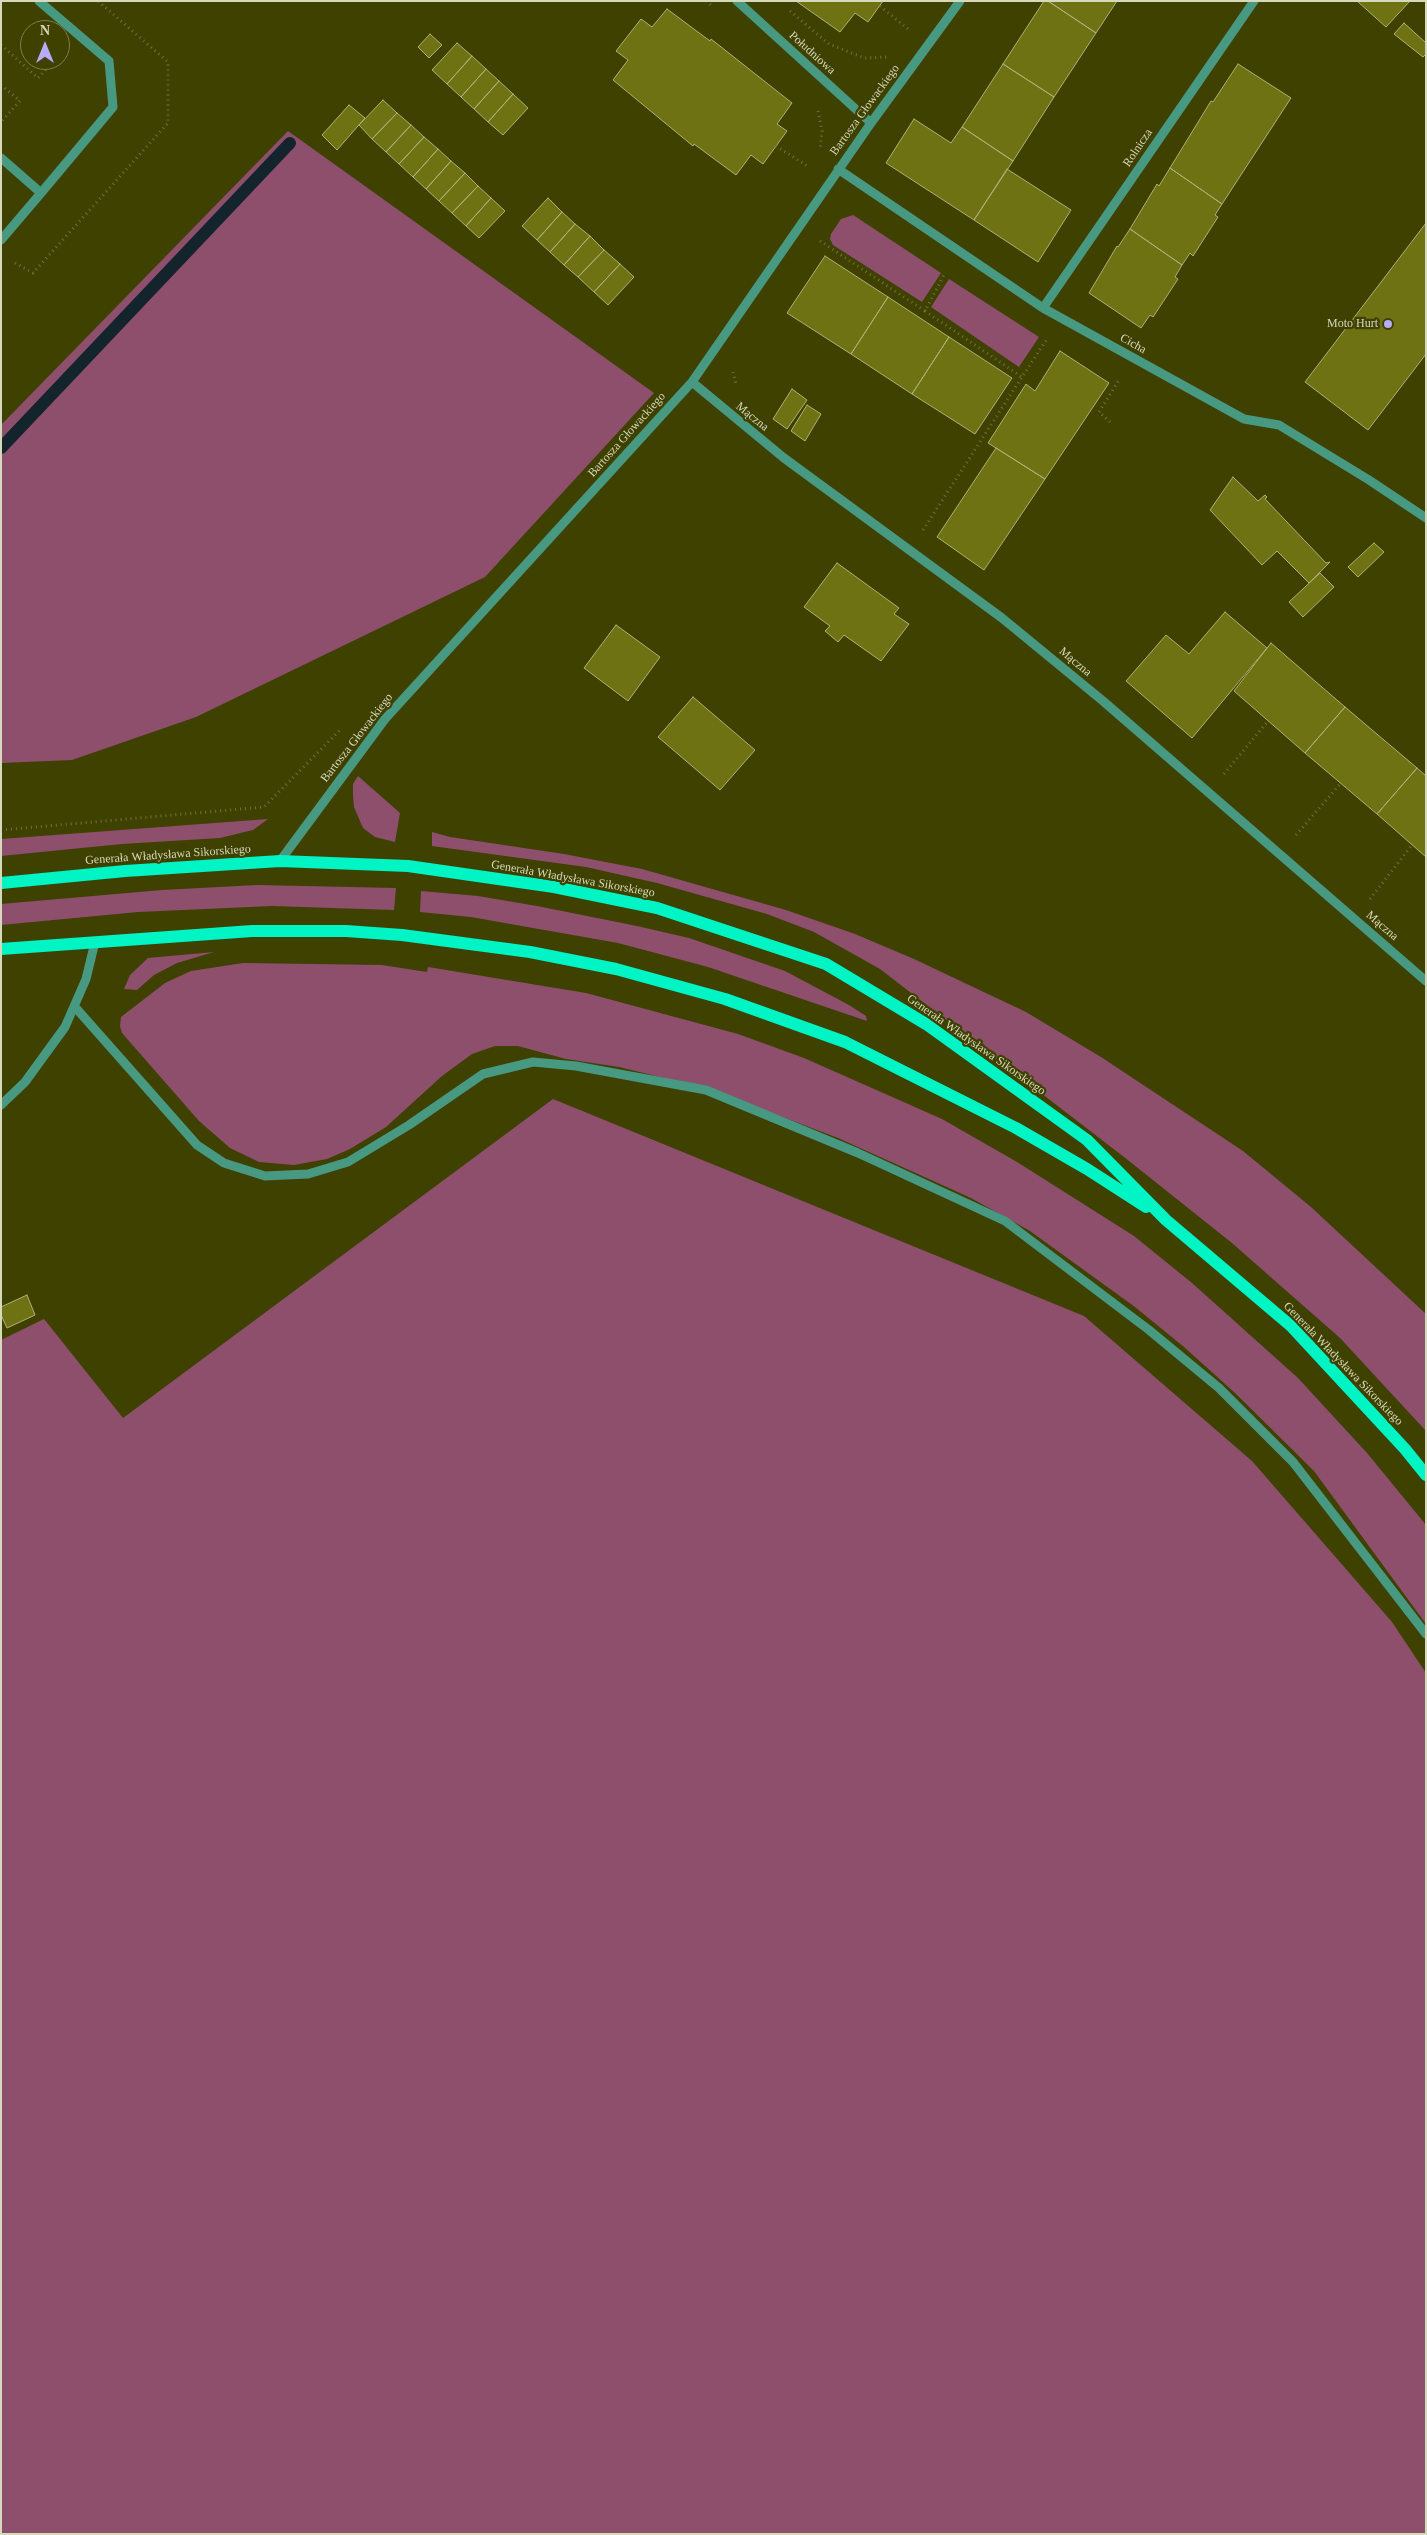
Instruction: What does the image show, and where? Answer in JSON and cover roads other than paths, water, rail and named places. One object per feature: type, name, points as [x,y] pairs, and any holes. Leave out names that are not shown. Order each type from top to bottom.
[{"type":"main road","name":"Generała Władysława Sikorskiego","points":[[1,883],[125,871],[280,861],[408,866],[554,887],[657,908],[826,964],[926,1024],[1087,1140],[1166,1220],[1290,1326],[1405,1450],[1426,1476]]},
{"type":"main road","name":"Generała Władysława Sikorskiego","points":[[1,949],[252,931],[346,931],[402,935],[510,950],[616,968],[725,999],[845,1042],[1016,1128],[1087,1169],[1166,1220]]},
{"type":"street","points":[[1,240],[113,107],[108,61],[39,1]]},
{"type":"street","name":"Południowa","points":[[737,1],[871,123]]},
{"type":"street","name":"Bartosza Głowackiego","points":[[280,861],[385,719],[692,382],[871,123],[960,1]]},
{"type":"street","name":"Rolnicza","points":[[1043,308],[1254,1]]},
{"type":"street","points":[[1,158],[41,193]]},
{"type":"street","name":"Cicha","points":[[838,170],[1043,308],[1244,419],[1279,425],[1369,480],[1426,518]]},
{"type":"street","name":"Mączna","points":[[692,382],[784,458],[1002,618],[1103,701],[1426,980]]},
{"type":"street","points":[[1,1105],[25,1082],[49,1052],[75,1007],[95,942]]},
{"type":"street","points":[[75,1007],[197,1145],[224,1164],[265,1176],[308,1174],[348,1162],[409,1125],[483,1074],[532,1062],[576,1066],[706,1090],[884,1165],[1005,1221],[1149,1330],[1219,1388],[1293,1462],[1426,1634]]},
{"type":"waterway","points":[[1,448],[290,143]]},
{"type":"place","name":"Moto Hurt","points":[[1388,324]]}]
